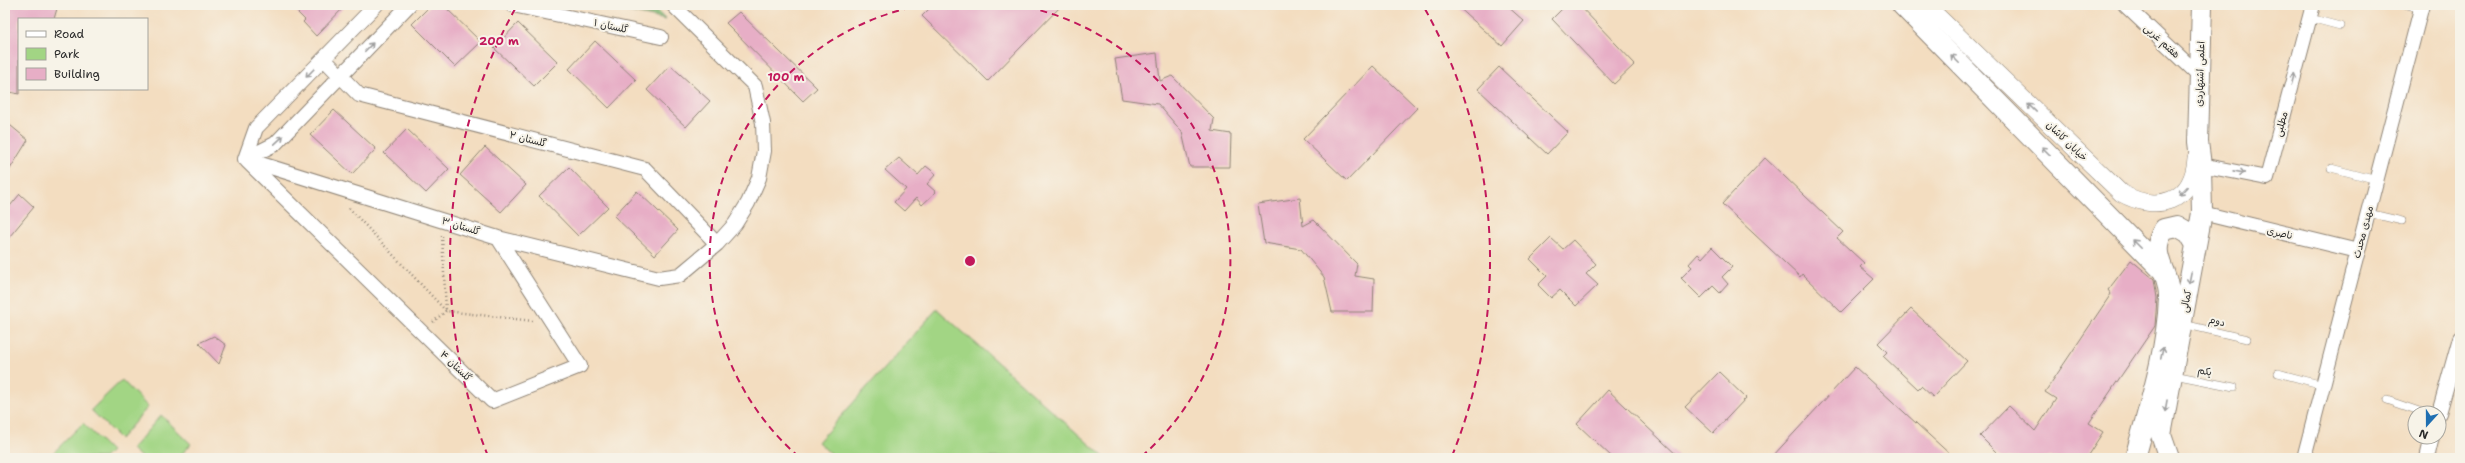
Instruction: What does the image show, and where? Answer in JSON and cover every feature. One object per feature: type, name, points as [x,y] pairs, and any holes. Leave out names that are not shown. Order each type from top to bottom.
[{"type":"main road","points":[[1902,5],[2164,272]]},
{"type":"main road","name":"اعلمی اشتهاردی","points":[[2198,142],[2202,5]]},
{"type":"main road","name":"کمالی","points":[[2169,458],[2161,435],[2202,213],[2201,165],[2198,142]]},
{"type":"main road","name":"کمالی","points":[[2135,458],[2156,377],[2168,318],[2170,295],[2157,253],[2157,241],[2164,229],[2178,226],[2189,233],[2196,245]]},
{"type":"street","points":[[245,159],[256,128],[376,5]]},
{"type":"street","points":[[245,159],[275,144],[409,5]]},
{"type":"street","name":"گلستان ۱","points":[[513,5],[661,37]]},
{"type":"street","points":[[673,5],[755,86],[763,123],[764,151],[759,178],[748,203],[735,224],[717,244]]},
{"type":"street","name":"خیابان کاشان","points":[[1926,5],[2121,193],[2131,198],[2150,203],[2162,203],[2174,199],[2184,191],[2194,173],[2198,142]]},
{"type":"street","name":"هفتم غربی","points":[[2125,5],[2200,76]]},
{"type":"street","name":"مهدی محدث","points":[[2304,458],[2422,7]]},
{"type":"street","name":"مطلبی","points":[[2201,165],[2267,178],[2311,11]]},
{"type":"street","name":"گلستان ۲","points":[[324,59],[360,96],[645,169],[717,244]]},
{"type":"street","name":"گلستان ۳","points":[[245,159],[498,238],[659,278],[680,275],[717,244]]},
{"type":"street","name":"گلستان ۴","points":[[245,159],[492,401],[580,366],[498,238]]},
{"type":"street","name":"ناصری","points":[[2202,213],[2358,251]]},
{"type":"street","points":[[2442,405],[2456,368],[2460,338]]},
{"type":"street","points":[[2426,458],[2430,445]]},
{"type":"lane","points":[[2407,5],[2422,7]]},
{"type":"lane","points":[[2311,11],[2340,26]]},
{"type":"lane","points":[[2331,168],[2377,180]]},
{"type":"lane","points":[[2368,213],[2402,221]]},
{"type":"lane","name":"دوم","points":[[2181,323],[2247,339]]},
{"type":"lane","points":[[2278,373],[2324,385]]},
{"type":"lane","name":"یکم","points":[[2172,374],[2234,387]]},
{"type":"lane","points":[[2387,400],[2407,407]]},
{"type":"path","points":[[327,184],[446,311],[553,324]]},
{"type":"path","points":[[441,220],[446,311]]},
{"type":"green space","points":[[599,5],[651,5],[666,20]]},
{"type":"green space","points":[[937,309],[1105,458],[835,458],[818,442]]},
{"type":"green space","points":[[122,380],[148,407],[120,439],[91,410]]},
{"type":"green space","points":[[161,415],[191,444],[178,458],[142,458],[132,449]]},
{"type":"green space","points":[[83,423],[111,451],[104,458],[54,458],[51,455]]},
{"type":"building","points":[[5,5],[58,5],[54,18],[18,18],[19,94],[5,91]]},
{"type":"building","points":[[290,5],[346,5],[316,36],[303,22],[305,20]]},
{"type":"building","points":[[431,5],[443,5],[481,42],[455,67],[412,24]]},
{"type":"building","points":[[933,5],[1062,5],[988,81],[922,16]]},
{"type":"building","points":[[1456,5],[1506,5],[1524,21],[1502,46]]},
{"type":"building","points":[[1566,5],[1579,5],[1635,64],[1614,84],[1552,19]]},
{"type":"building","points":[[739,12],[817,88],[803,101],[726,23]]},
{"type":"building","points":[[518,23],[558,62],[534,86],[494,48]]},
{"type":"building","points":[[595,41],[636,80],[609,108],[569,69]]},
{"type":"building","points":[[1157,53],[1160,81],[1172,76],[1214,119],[1212,131],[1231,134],[1230,167],[1190,167],[1182,132],[1158,104],[1122,99],[1115,59]]},
{"type":"building","points":[[670,65],[710,101],[686,127],[647,90]]},
{"type":"building","points":[[1373,66],[1417,108],[1347,181],[1303,139]]},
{"type":"building","points":[[1499,67],[1568,132],[1547,154],[1478,89]]},
{"type":"building","points":[[334,110],[376,149],[352,174],[310,135]]},
{"type":"building","points":[[5,121],[28,140],[5,177]]},
{"type":"building","points":[[407,129],[449,169],[426,193],[384,153]]},
{"type":"building","points":[[485,147],[526,185],[501,212],[460,175]]},
{"type":"building","points":[[899,158],[918,175],[926,166],[936,174],[927,184],[936,192],[922,205],[916,198],[904,211],[894,202],[906,189],[885,170]]},
{"type":"building","points":[[1765,158],[1843,232],[1837,238],[1864,263],[1860,267],[1874,279],[1841,312],[1802,274],[1800,277],[1722,204]]},
{"type":"building","points":[[569,167],[608,207],[578,236],[539,196]]},
{"type":"building","points":[[637,191],[678,230],[655,255],[614,216]]},
{"type":"building","points":[[20,194],[34,207],[5,242],[5,212]]},
{"type":"building","points":[[1300,198],[1303,226],[1314,220],[1357,264],[1355,276],[1374,279],[1373,312],[1332,312],[1324,277],[1301,249],[1264,243],[1258,204]]},
{"type":"building","points":[[1551,238],[1563,249],[1573,240],[1596,264],[1586,274],[1598,285],[1576,306],[1560,290],[1551,298],[1538,285],[1547,276],[1530,259]]},
{"type":"building","points":[[1712,247],[1732,267],[1722,277],[1728,284],[1720,293],[1713,286],[1701,298],[1681,278],[1692,267],[1689,264],[1698,254],[1702,258]]},
{"type":"building","points":[[2131,260],[2154,279],[2157,298],[2155,326],[2089,423],[2103,432],[2086,458],[2002,458],[1980,436],[2009,406],[2035,431],[2056,399],[2045,392],[2111,294],[2108,290]]},
{"type":"building","points":[[1911,309],[1967,361],[1933,397],[1921,386],[1918,389],[1883,356],[1887,352],[1878,343]]},
{"type":"building","points":[[214,336],[226,345],[219,364],[199,343]]},
{"type":"building","points":[[1855,367],[1954,458],[1771,458]]},
{"type":"building","points":[[1719,372],[1746,398],[1713,433],[1685,407]]},
{"type":"building","points":[[1608,390],[1680,458],[1613,458],[1577,424]]}]
